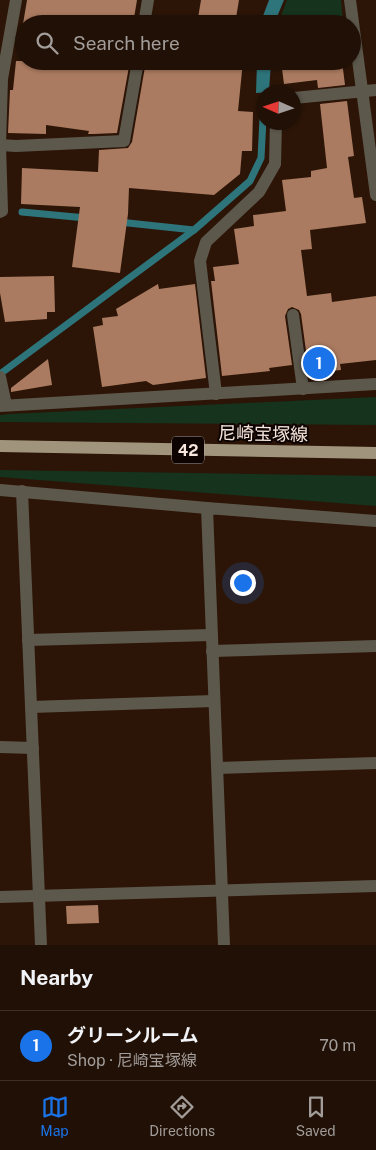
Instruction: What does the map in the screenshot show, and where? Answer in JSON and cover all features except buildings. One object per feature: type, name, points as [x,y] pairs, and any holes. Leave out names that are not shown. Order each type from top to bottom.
[{"type":"main road","name":"尼崎宝塚線","points":[[0,446],[376,453]]},
{"type":"street","points":[[0,212],[2,211],[0,144],[2,79],[16,0]]},
{"type":"street","points":[[146,15],[148,0]]},
{"type":"street","points":[[350,0],[352,15]]},
{"type":"street","points":[[0,144],[16,146],[124,142],[136,70]]},
{"type":"street","points":[[358,70],[376,195]]},
{"type":"street","points":[[301,97],[376,90]]},
{"type":"street","points":[[216,394],[200,261],[206,242],[259,192],[275,164],[276,130]]},
{"type":"street","points":[[293,315],[303,389]]},
{"type":"street","points":[[1,381],[3,405],[376,384]]},
{"type":"street","points":[[0,490],[376,521]]},
{"type":"street","points":[[22,491],[40,945]]},
{"type":"street","points":[[207,508],[224,945]]},
{"type":"street","points":[[28,640],[211,635]]},
{"type":"street","points":[[212,651],[376,646]]},
{"type":"street","points":[[31,707],[214,701]]},
{"type":"street","points":[[0,747],[33,748]]},
{"type":"street","points":[[218,768],[376,763]]},
{"type":"street","points":[[0,898],[376,886]]},
{"type":"green space","points":[[287,0],[341,0],[342,15],[281,15]]},
{"type":"green space","points":[[376,397],[376,425],[0,422],[0,415],[9,414]]},
{"type":"green space","points":[[0,470],[376,476],[376,506],[0,477]]},
{"type":"water","points":[[269,0],[284,0],[278,15],[263,15]]},
{"type":"water","points":[[257,70],[270,70],[269,85],[256,85]]},
{"type":"waterway","points":[[0,374],[194,230],[250,181],[261,158],[262,130]]},
{"type":"waterway","points":[[22,212],[86,218]]},
{"type":"waterway","points":[[119,222],[194,230]]},
{"type":"place","name":"グリーンルーム","points":[[319,363]]}]
